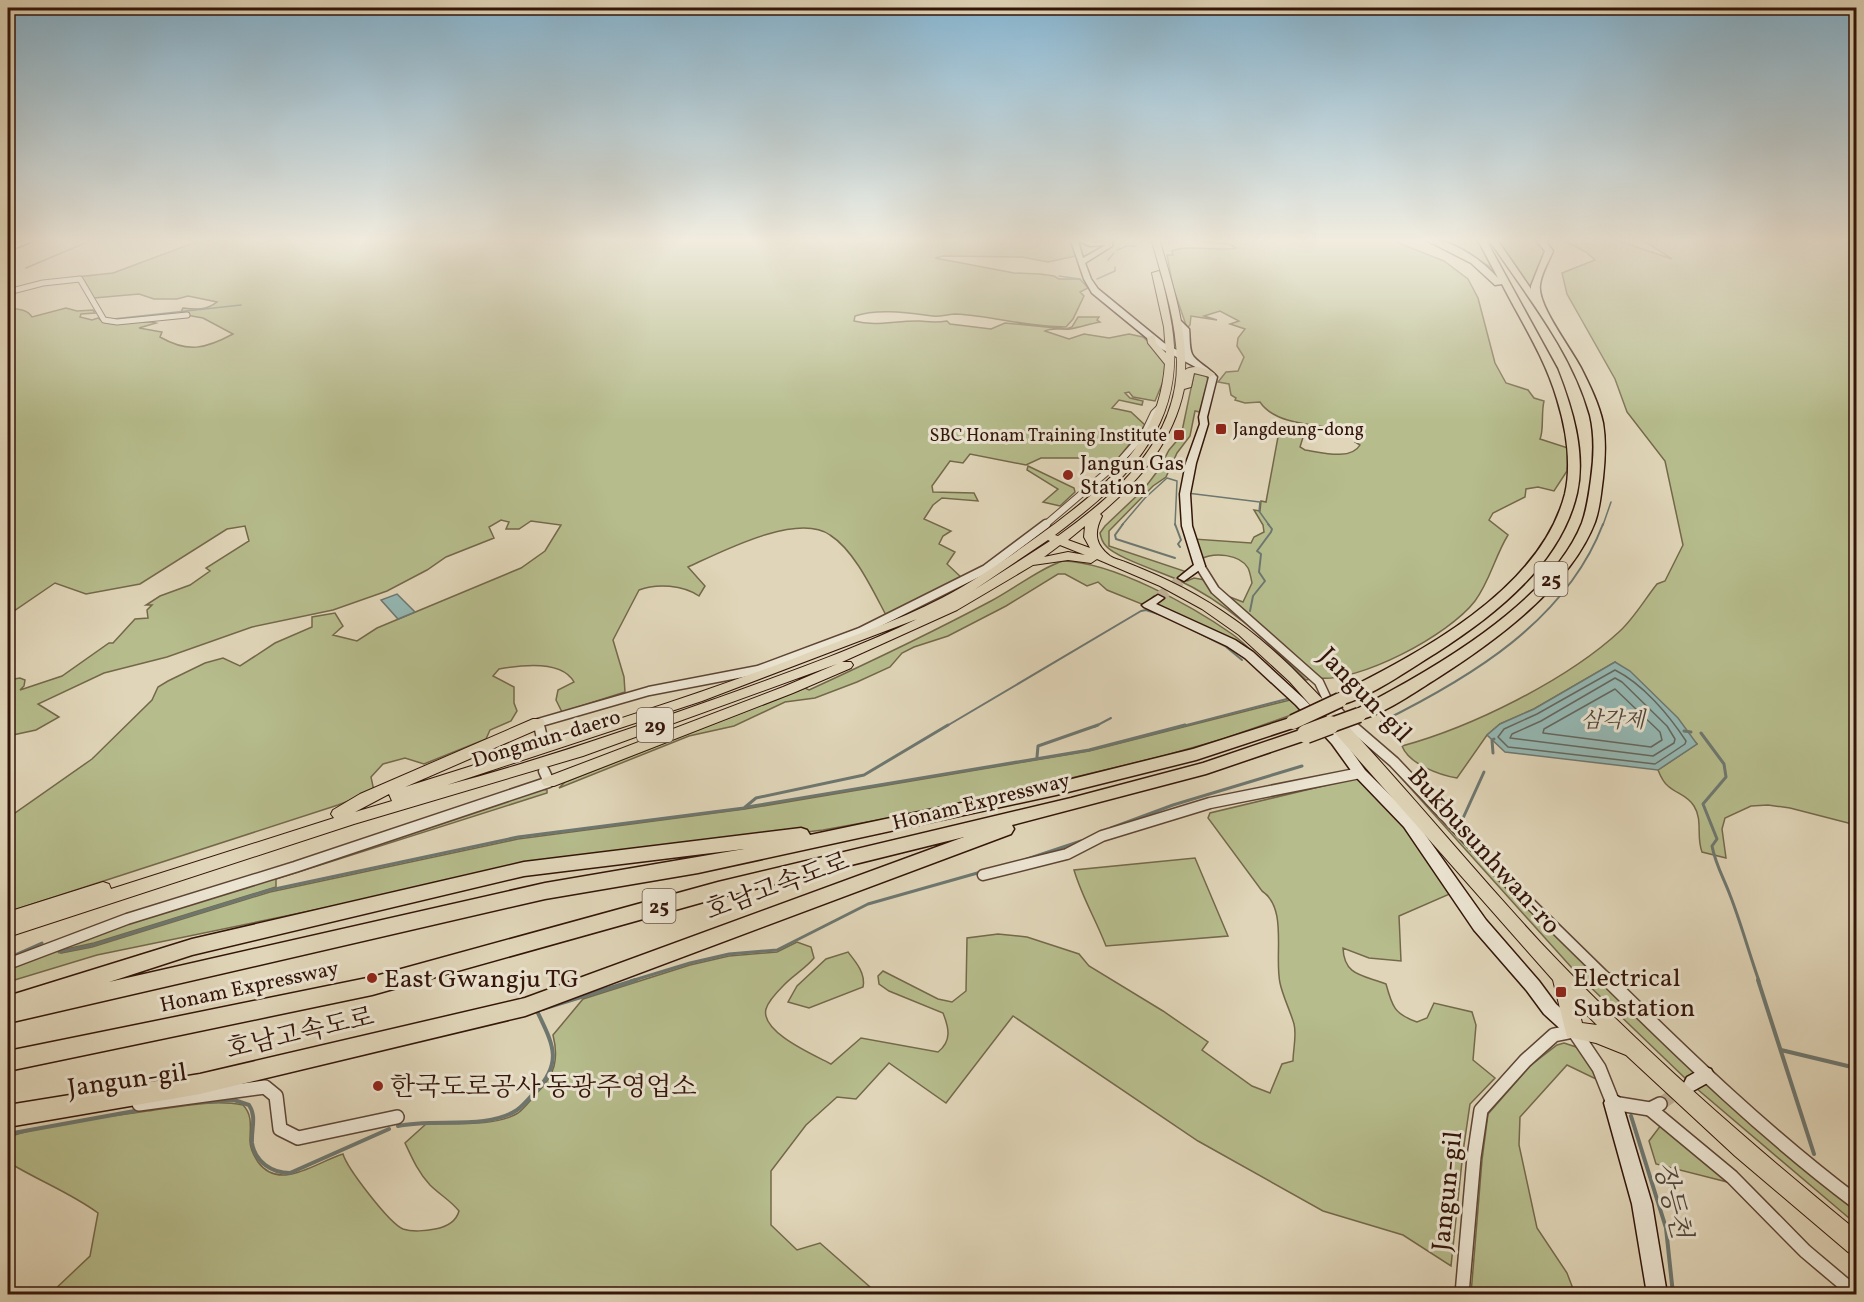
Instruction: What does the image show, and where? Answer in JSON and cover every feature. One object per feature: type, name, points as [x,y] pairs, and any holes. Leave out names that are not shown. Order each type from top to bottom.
[{"type":"highway","points":[[1506,299],[1540,356],[1552,369]]},
{"type":"highway","name":"Honam Expressway","points":[[8,1060],[372,986],[718,890],[1071,804],[1206,768],[1300,728],[1340,700],[1378,682],[1475,619],[1518,582],[1545,550],[1559,525],[1570,495],[1574,464],[1569,418],[1552,369],[1514,299]]},
{"type":"highway","name":"Honam Expressway","points":[[8,1014],[545,891],[698,866],[1056,789],[1359,715],[1433,672],[1501,628],[1541,591],[1570,557],[1586,528],[1594,500],[1599,466],[1599,442],[1595,415],[1571,360],[1532,299]]},
{"type":"highway","points":[[1539,299],[1544,317]]},
{"type":"highway","name":"호남고속도로","points":[[8,1116],[200,1084],[525,1007],[1071,804]]},
{"type":"highway","name":"호남고속도로","points":[[8,1005],[192,947],[524,869],[899,822]]},
{"type":"main road","name":"Dongmun-daero","points":[[1166,299],[1174,326]]},
{"type":"main road","name":"Dongmun-daero","points":[[8,919],[692,700],[812,657],[924,612],[1098,512],[1140,469],[1165,433],[1179,395],[1179,358],[1168,299]]},
{"type":"main road","points":[[1174,326],[1158,334],[1148,334],[1152,343],[1179,358]]},
{"type":"main road","name":"Dongmun-daero","points":[[8,930],[245,852],[551,761],[822,665],[966,602],[1028,564],[1120,473],[1145,440],[1179,358]]},
{"type":"main road","points":[[1179,395],[1186,389],[1190,370],[1201,370],[1210,374]]},
{"type":"main road","points":[[1098,512],[1087,532],[1088,538],[1094,547],[1111,562]]},
{"type":"main road","name":"Bukbusunhwan-ro","points":[[1053,538],[1188,597],[1214,611],[1251,638],[1328,715],[1562,977],[1633,1049],[1743,1149],[1857,1244]]},
{"type":"main road","points":[[969,587],[977,577],[1010,553]]},
{"type":"main road","points":[[1028,564],[1068,556],[1111,562]]},
{"type":"main road","points":[[547,776],[810,681],[871,654],[931,619]]},
{"type":"main road","points":[[339,814],[366,798],[538,723]]},
{"type":"main road","points":[[1562,977],[1574,1031],[1598,1034],[1633,1049]]},
{"type":"street","points":[[92,299],[104,320],[117,322],[187,315]]},
{"type":"street","points":[[1106,299],[1179,358],[1206,369],[1213,381],[1203,417],[1204,424],[1186,474],[1183,505],[1188,532],[1200,566],[1184,578]]},
{"type":"street","points":[[148,319],[167,324]]},
{"type":"street","points":[[542,738],[538,723],[649,691],[775,665],[886,620],[986,568],[1010,553],[1121,460],[1144,434],[1154,413],[1161,406]]},
{"type":"street","name":"Jangun-gil","points":[[1200,566],[1215,590],[1319,682],[1326,697],[1355,730],[1394,762],[1699,1079],[1857,1203]]},
{"type":"street","points":[[1158,598],[1148,605],[1211,633],[1249,655],[1300,702],[1336,741],[1360,773],[1409,823],[1480,925],[1550,1009],[1574,1031],[1599,1068],[1613,1103],[1642,1204],[1657,1294]]},
{"type":"street","points":[[983,875],[1067,854],[1102,836],[1210,803],[1360,773]]},
{"type":"street","points":[[8,964],[127,919],[295,867],[547,776]]},
{"type":"street","name":"Jangun-gil","points":[[1462,1294],[1474,1157],[1481,1110],[1525,1061],[1554,1035],[1574,1031]]},
{"type":"street","name":"Jangun-gil","points":[[8,1127],[46,1117],[265,1087],[276,1096],[280,1129],[298,1138],[320,1136],[397,1117]]},
{"type":"street","points":[[1613,1103],[1655,1106],[1732,1177],[1805,1251],[1856,1294]]},
{"type":"green space","points":[[201,299],[1083,299],[1073,319],[1066,327],[970,315],[936,316],[894,312],[874,312],[855,316],[854,321],[879,323],[947,321],[950,324],[991,329],[1005,323],[1066,329],[1045,331],[1069,339],[1084,334],[1109,338],[1129,334],[1143,337],[1157,350],[1165,365],[1165,377],[1155,401],[1133,397],[1129,392],[1125,393],[1130,398],[1143,401],[1142,405],[1119,400],[1112,408],[1131,412],[1145,425],[1112,466],[1082,458],[1041,458],[1026,465],[970,454],[963,463],[950,461],[932,486],[933,492],[974,493],[978,501],[942,498],[933,505],[924,519],[951,531],[943,536],[939,544],[955,552],[947,564],[962,578],[887,617],[855,561],[830,535],[816,529],[799,528],[759,537],[688,567],[705,586],[699,596],[685,589],[670,586],[654,586],[639,590],[613,640],[624,677],[625,692],[562,712],[556,700],[558,690],[574,682],[568,675],[551,667],[540,666],[499,669],[493,676],[514,687],[514,703],[517,711],[511,721],[490,730],[486,739],[424,764],[405,758],[383,764],[371,777],[374,791],[338,805],[8,912],[8,818],[92,759],[152,700],[158,687],[205,663],[223,658],[240,666],[275,643],[312,627],[312,617],[335,613],[343,626],[333,635],[357,641],[377,628],[521,568],[545,551],[561,525],[531,521],[519,529],[506,529],[509,522],[501,520],[489,527],[494,538],[446,557],[387,591],[333,610],[252,627],[167,657],[104,673],[38,704],[59,717],[36,730],[8,736],[8,680],[20,678],[25,680],[20,690],[62,676],[109,643],[113,643],[135,619],[148,618],[147,610],[152,605],[146,605],[160,596],[190,585],[210,571],[206,568],[249,541],[245,526],[227,529],[140,584],[86,594],[55,583],[8,615],[8,308],[25,311],[32,317],[66,308],[77,311],[93,310],[95,313],[81,314],[80,317],[92,320],[98,318],[102,321],[152,322],[156,323],[139,328],[162,332],[160,337],[179,345],[196,347],[214,343],[233,334],[203,318],[180,314],[183,308],[201,309],[217,302]]},
{"type":"green space","points":[[1177,299],[1478,299],[1495,363],[1506,383],[1528,390],[1534,398],[1544,401],[1540,439],[1568,448],[1567,471],[1554,491],[1538,487],[1526,489],[1525,497],[1493,513],[1489,520],[1508,535],[1485,585],[1475,601],[1462,614],[1425,642],[1379,665],[1335,678],[1317,678],[1222,594],[1243,602],[1252,583],[1249,570],[1244,563],[1233,557],[1219,555],[1201,559],[1194,539],[1251,543],[1254,537],[1264,532],[1263,525],[1254,510],[1260,511],[1261,501],[1266,502],[1280,426],[1304,434],[1300,447],[1305,450],[1327,454],[1343,454],[1356,450],[1360,445],[1355,442],[1359,435],[1344,429],[1290,421],[1278,417],[1260,402],[1245,403],[1235,400],[1236,398],[1231,395],[1229,384],[1218,382],[1226,372],[1238,371],[1244,357],[1237,346],[1238,338],[1245,329],[1230,324],[1239,321],[1220,311],[1204,316],[1217,320],[1191,316],[1190,325],[1187,328]]},
{"type":"green space","points":[[1570,299],[1856,299],[1856,825],[1790,808],[1768,805],[1751,806],[1725,818],[1722,829],[1726,858],[1702,852],[1697,811],[1688,799],[1667,785],[1658,770],[1697,744],[1615,662],[1534,709],[1500,724],[1487,735],[1457,778],[1418,763],[1402,746],[1458,727],[1546,684],[1573,667],[1620,631],[1657,584],[1665,581],[1683,545],[1665,461],[1627,412],[1615,379]]},
{"type":"green space","points":[[1078,317],[1099,317],[1097,320],[1100,322],[1066,329],[1072,327]]},
{"type":"green space","points":[[1196,373],[1206,375],[1208,380],[1200,412],[1195,411],[1190,436],[1177,453],[1166,477],[1153,486],[1109,531],[1109,546],[1187,572],[1182,577],[1187,581],[1194,578],[1205,580],[1311,679],[1306,680],[1246,624],[1212,599],[1176,579],[1119,555],[1106,546],[1102,540],[1100,533],[1105,526],[1144,489],[1159,469],[1169,450],[1181,436]]},
{"type":"green space","points":[[1028,466],[1074,488],[1075,492],[1060,506],[1043,502],[1058,489],[1027,470]]},
{"type":"green space","points":[[1063,561],[1105,569],[1151,587],[1174,599],[1232,634],[1270,669],[1160,607],[1157,604],[1162,599],[1154,596],[1144,605],[1107,590],[1098,582],[1087,586],[1065,574],[1058,574],[1006,606],[948,636],[902,653],[890,667],[857,682],[815,698],[785,702],[734,726],[689,736],[559,788],[565,782],[805,688],[809,690],[946,624]]},
{"type":"green space","points":[[1290,700],[1301,709],[1294,714],[1223,739],[1163,756],[951,807],[823,830],[523,867],[97,955],[8,982],[8,970],[80,939],[543,789],[547,790],[547,793],[276,879],[276,887],[94,943],[61,950],[61,953],[92,947],[270,892],[518,839],[745,809],[1089,751]]},
{"type":"green space","points":[[1378,752],[1694,1071],[1694,1074],[1687,1080],[1581,978]]},
{"type":"green space","points":[[1356,778],[1368,785],[1395,812],[1452,893],[1399,916],[1401,961],[1369,958],[1343,948],[1347,964],[1356,973],[1386,984],[1395,1008],[1403,1016],[1417,1022],[1427,1018],[1434,1003],[1472,1012],[1476,1025],[1473,1060],[1495,1078],[1470,1104],[1451,1266],[1403,1235],[1323,1211],[1198,1141],[1013,1016],[946,1103],[889,1063],[856,1099],[837,1097],[806,1125],[771,1171],[771,1225],[797,1250],[820,1243],[878,1294],[50,1294],[90,1256],[98,1213],[77,1199],[8,1162],[8,1137],[59,1124],[183,1106],[207,1103],[243,1105],[250,1117],[251,1149],[258,1162],[267,1171],[277,1175],[287,1175],[343,1154],[369,1194],[397,1225],[411,1231],[439,1228],[453,1221],[459,1211],[426,1180],[405,1143],[426,1124],[486,1122],[509,1117],[521,1111],[552,1073],[556,1052],[553,1035],[583,999],[690,965],[729,956],[777,952],[797,942],[811,947],[814,958],[773,997],[766,1009],[766,1018],[779,1034],[790,1042],[831,1064],[861,1038],[938,1052],[946,1043],[948,1034],[943,1013],[889,991],[879,984],[878,976],[883,971],[938,999],[952,1002],[966,991],[967,938],[998,934],[1027,937],[1079,954],[1089,966],[1163,1011],[1208,1042],[1202,1050],[1252,1086],[1270,1093],[1282,1064],[1293,1061],[1295,1038],[1294,1024],[1280,983],[1278,920],[1270,899],[1208,818],[1210,813]]},
{"type":"green space","points":[[1195,858],[1228,936],[1106,946],[1074,870]]},
{"type":"green space","points":[[848,952],[862,973],[863,987],[809,1008],[788,1002],[797,986],[826,959]]},
{"type":"green space","points":[[1564,1043],[1579,1048],[1600,1081],[1567,1065],[1520,1117],[1519,1145],[1537,1228],[1567,1273],[1575,1294],[1471,1294],[1488,1114],[1531,1065],[1557,1045]]},
{"type":"green space","points":[[1705,1084],[1717,1089],[1856,1207],[1856,1224],[1696,1088]]},
{"type":"green space","points":[[1661,1125],[1735,1184],[1656,1164],[1649,1141]]},
{"type":"water","points":[[397,594],[415,612],[398,619],[381,600]]},
{"type":"water","name":"삼각제","points":[[1615,662],[1630,671],[1678,718],[1697,744],[1658,770],[1505,752],[1487,735],[1500,724],[1534,709]]},
{"type":"waterway","points":[[113,319],[241,305]]},
{"type":"waterway","points":[[1122,525],[1145,498],[1167,478],[1177,481],[1175,524]]},
{"type":"waterway","points":[[1187,493],[1260,502],[1259,511],[1269,525]]},
{"type":"waterway","points":[[1603,525],[1611,502]]},
{"type":"waterway","points":[[1123,524],[1115,535],[1116,539],[1175,558]]},
{"type":"waterway","points":[[1175,524],[1181,540],[1178,544],[1180,547]]},
{"type":"waterway","points":[[1250,611],[1253,596],[1265,581],[1259,572],[1261,554],[1257,551],[1271,532],[1272,529],[1268,524]]},
{"type":"waterway","points":[[1381,722],[1448,686],[1481,666],[1512,643],[1540,618],[1565,590],[1586,559],[1603,524]]},
{"type":"waterway","points":[[945,727],[1141,611],[1146,610],[1161,615]]},
{"type":"waterway","points":[[1191,629],[1225,646],[1242,660]]},
{"type":"waterway","points":[[1179,727],[1287,699]]},
{"type":"waterway","points":[[1097,725],[1111,718]]},
{"type":"waterway","points":[[59,952],[93,945],[270,890],[518,837],[744,808],[756,798],[864,775],[948,725]]},
{"type":"waterway","points":[[1037,757],[1038,746],[1097,725]]},
{"type":"waterway","points":[[747,807],[1089,750],[1185,725]]},
{"type":"waterway","points":[[1684,731],[1691,732]]},
{"type":"waterway","points":[[1701,733],[1724,764],[1726,777],[1703,804],[1717,839],[1712,846],[1715,859],[1734,906],[1759,981]]},
{"type":"waterway","name":"장등천","points":[[1493,753],[1492,740],[1494,739]]},
{"type":"waterway","points":[[1111,828],[1173,805],[1302,766]]},
{"type":"waterway","name":"장등천","points":[[1459,827],[1484,772]]},
{"type":"waterway","points":[[1024,860],[1081,841]]},
{"type":"waterway","points":[[631,981],[729,954],[777,950],[868,904],[981,872]]},
{"type":"waterway","points":[[8,958],[42,943]]},
{"type":"waterway","points":[[542,1009],[636,980]]},
{"type":"waterway","points":[[1758,980],[1814,1154]]},
{"type":"waterway","points":[[398,1126],[491,1120],[520,1108],[545,1080],[553,1061],[551,1042],[537,1011]]},
{"type":"waterway","points":[[1781,1050],[1856,1068]]},
{"type":"waterway","points":[[202,1102],[234,1100],[249,1105],[253,1119],[252,1143],[257,1156],[271,1169],[283,1172],[290,1173],[389,1129]]},
{"type":"waterway","points":[[8,1134],[140,1110]]},
{"type":"waterway","name":"장등천","points":[[1631,1116],[1666,1228],[1673,1294]]},
{"type":"tunnel","points":[[1158,598],[1184,578]]},
{"type":"tunnel","points":[[1660,1104],[1680,1091]]},
{"type":"place","name":"Jangdeung-dong","points":[[1221,429]]},
{"type":"place","name":"SBC Honam Training Institute","points":[[1179,435]]},
{"type":"place","name":"Jangun Gas Station","points":[[1068,475]]},
{"type":"place","name":"East Gwangju TG","points":[[372,978]]},
{"type":"place","name":"Electrical Substation","points":[[1561,992]]},
{"type":"place","name":"한국도로공사 동광주영업소","points":[[378,1086]]}]
